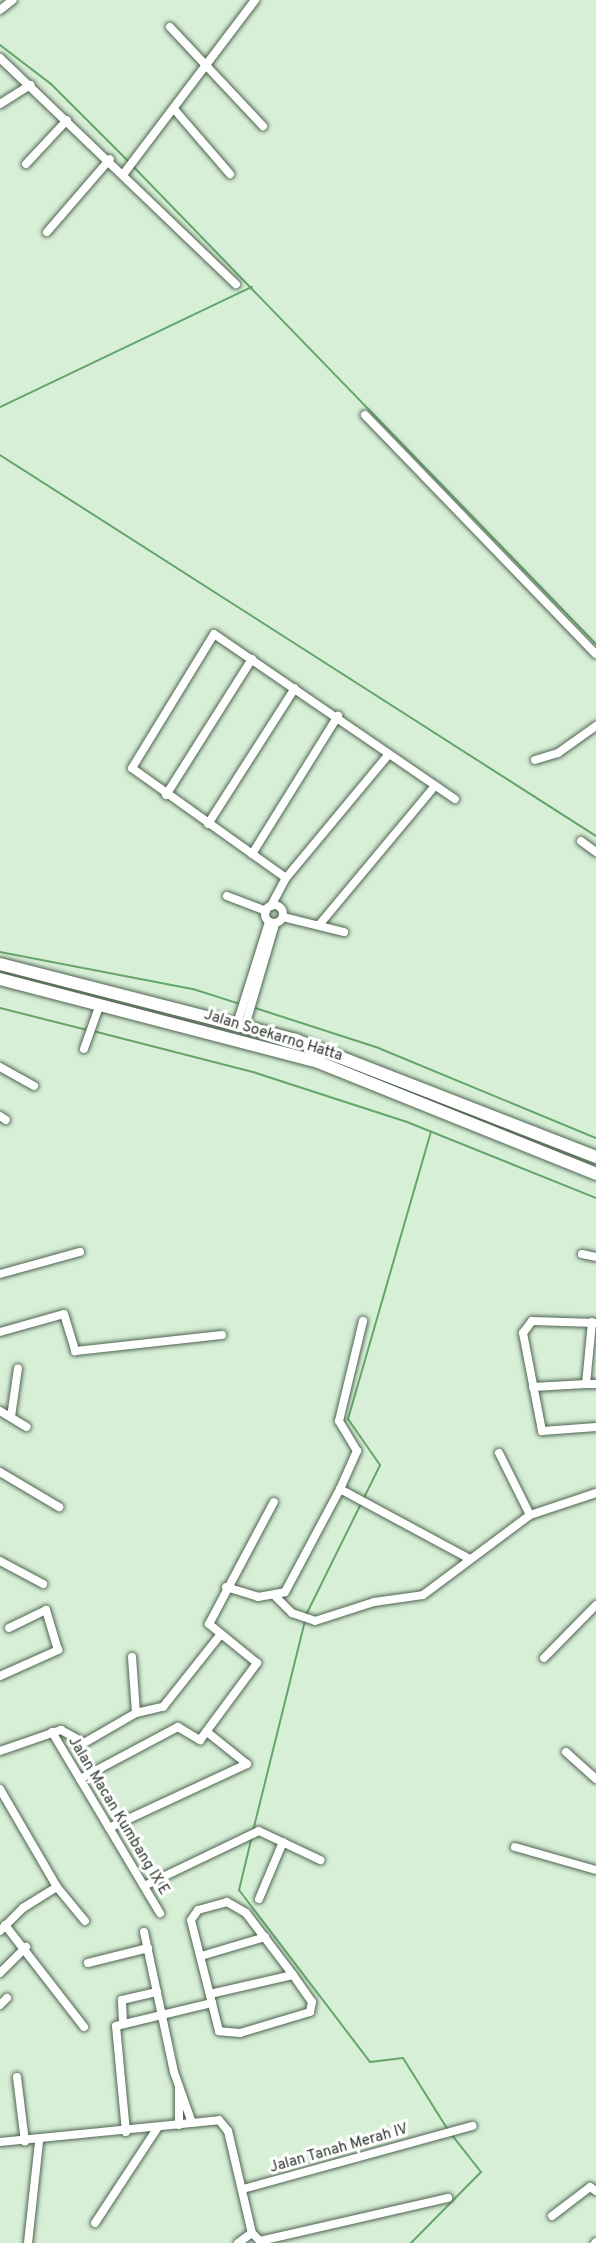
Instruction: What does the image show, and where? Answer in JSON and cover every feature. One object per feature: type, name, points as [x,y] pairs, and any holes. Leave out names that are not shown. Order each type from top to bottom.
[{"type":"highway","name":"Jalan Soekarno Hatta","points":[[0,964],[242,1020],[381,1069],[596,1158]]},
{"type":"highway","name":"Jalan Soekarno Hatta","points":[[0,979],[295,1054],[376,1084],[596,1174]]},
{"type":"highway","points":[[376,1084],[381,1069]]},
{"type":"street","points":[[0,10],[13,0]]},
{"type":"street","points":[[127,169],[255,0]]},
{"type":"street","points":[[170,27],[207,63],[263,126]]},
{"type":"street","points":[[0,58],[110,159],[127,169],[236,284]]},
{"type":"street","points":[[0,104],[30,85]]},
{"type":"street","points":[[174,109],[230,174]]},
{"type":"street","points":[[26,164],[67,120]]},
{"type":"street","points":[[47,232],[110,159]]},
{"type":"street","points":[[364,415],[596,654]]},
{"type":"street","points":[[286,878],[166,795],[132,768],[136,753],[214,634],[338,716],[455,799]]},
{"type":"street","points":[[166,795],[252,659]]},
{"type":"street","points":[[208,824],[295,688]]},
{"type":"street","points":[[252,854],[338,716]]},
{"type":"street","points":[[535,760],[558,753],[596,726]]},
{"type":"street","points":[[242,1020],[254,996],[272,923],[268,909],[286,878],[389,754]]},
{"type":"street","points":[[319,925],[435,786]]},
{"type":"street","points":[[580,841],[596,852]]},
{"type":"street","points":[[227,896],[268,909],[281,908],[283,917]]},
{"type":"street","points":[[242,1020],[245,994],[272,923],[283,917],[344,932]]},
{"type":"street","points":[[84,1049],[100,1004]]},
{"type":"street","points":[[0,1067],[34,1086]]},
{"type":"street","points":[[0,1274],[80,1252]]},
{"type":"street","points":[[582,1254],[596,1257]]},
{"type":"street","points":[[0,1332],[65,1314],[75,1351],[222,1335]]},
{"type":"street","points":[[276,1597],[288,1588],[340,1489],[357,1451],[339,1421],[363,1321]]},
{"type":"street","points":[[586,1384],[594,1323],[526,1324],[533,1387],[543,1433],[596,1427]]},
{"type":"street","points":[[11,1417],[18,1368]]},
{"type":"street","points":[[533,1387],[596,1384]]},
{"type":"street","points":[[0,1411],[27,1427]]},
{"type":"street","points":[[499,1453],[530,1515]]},
{"type":"street","points":[[0,1472],[59,1507]]},
{"type":"street","points":[[340,1489],[470,1559]]},
{"type":"street","points":[[226,1587],[248,1595],[276,1597],[299,1617],[309,1621],[432,1592],[470,1559],[530,1515],[596,1493]]},
{"type":"street","points":[[80,1779],[178,1726],[199,1740],[258,1661],[220,1635],[209,1624],[226,1587],[274,1502]]},
{"type":"street","points":[[0,1561],[43,1584]]},
{"type":"street","points":[[544,1658],[596,1605]]},
{"type":"street","points":[[0,1676],[58,1650],[46,1610],[9,1628]]},
{"type":"street","points":[[0,1750],[61,1730],[84,1743],[136,1713],[164,1707],[220,1635]]},
{"type":"street","points":[[132,1658],[136,1713]]},
{"type":"street","name":"Jalan Macan Kumbang IX E","points":[[52,1732],[160,1913]]},
{"type":"street","points":[[109,1828],[247,1764],[207,1732]]},
{"type":"street","points":[[566,1752],[596,1779]]},
{"type":"street","points":[[0,1789],[57,1887],[85,1921]]},
{"type":"street","points":[[144,1886],[248,1833],[259,1831],[320,1860]]},
{"type":"street","points":[[259,1899],[283,1842]]},
{"type":"street","points":[[515,1847],[596,1870]]},
{"type":"street","points":[[57,1887],[3,1928],[26,1947],[84,2027]]},
{"type":"street","points":[[233,1903],[265,1937],[312,2002],[310,2012],[228,2035],[218,2028],[191,1920],[198,1910],[233,1903]]},
{"type":"street","points":[[144,1932],[179,2088],[192,2123]]},
{"type":"street","points":[[201,1956],[265,1937]]},
{"type":"street","points":[[0,1973],[26,1947]]},
{"type":"street","points":[[88,1963],[148,1948]]},
{"type":"street","points":[[126,2132],[114,2031],[123,2022],[162,2014],[293,1975]]},
{"type":"street","points":[[123,2022],[122,2000],[157,1992]]},
{"type":"street","points":[[0,2005],[7,1998]]},
{"type":"street","points":[[17,2077],[25,2142]]},
{"type":"street","points":[[179,2088],[179,2125]]},
{"type":"street","points":[[0,2142],[39,2142],[192,2123],[224,2123],[243,2189],[252,2233],[260,2241],[292,2239],[448,2198]]},
{"type":"street","points":[[95,2223],[158,2127]]},
{"type":"street","name":"Jalan Tanah Merah IV","points":[[243,2189],[454,2130],[472,2127]]},
{"type":"street","points":[[28,2243],[39,2142]]},
{"type":"street","points":[[552,2216],[590,2187],[596,2191]]},
{"type":"street","points":[[238,2243],[252,2233]]},
{"type":"waterway","points":[[0,45],[51,84],[124,157],[596,644]]},
{"type":"waterway","points":[[0,407],[252,287]]},
{"type":"waterway","points":[[0,455],[596,836]]},
{"type":"waterway","points":[[0,952],[193,989],[240,1004]]},
{"type":"waterway","points":[[252,1007],[376,1047],[596,1138]]},
{"type":"waterway","points":[[0,1008],[87,1030]]},
{"type":"waterway","points":[[93,1031],[253,1072],[407,1122],[596,1198]]},
{"type":"waterway","points":[[306,1615],[380,1465],[348,1419],[431,1132]]},
{"type":"waterway","points":[[253,1831],[305,1621]]},
{"type":"waterway","points":[[252,1836],[239,1890],[370,2062],[403,2058],[448,2130]]},
{"type":"waterway","points":[[411,2243],[481,2172],[452,2135]]}]
